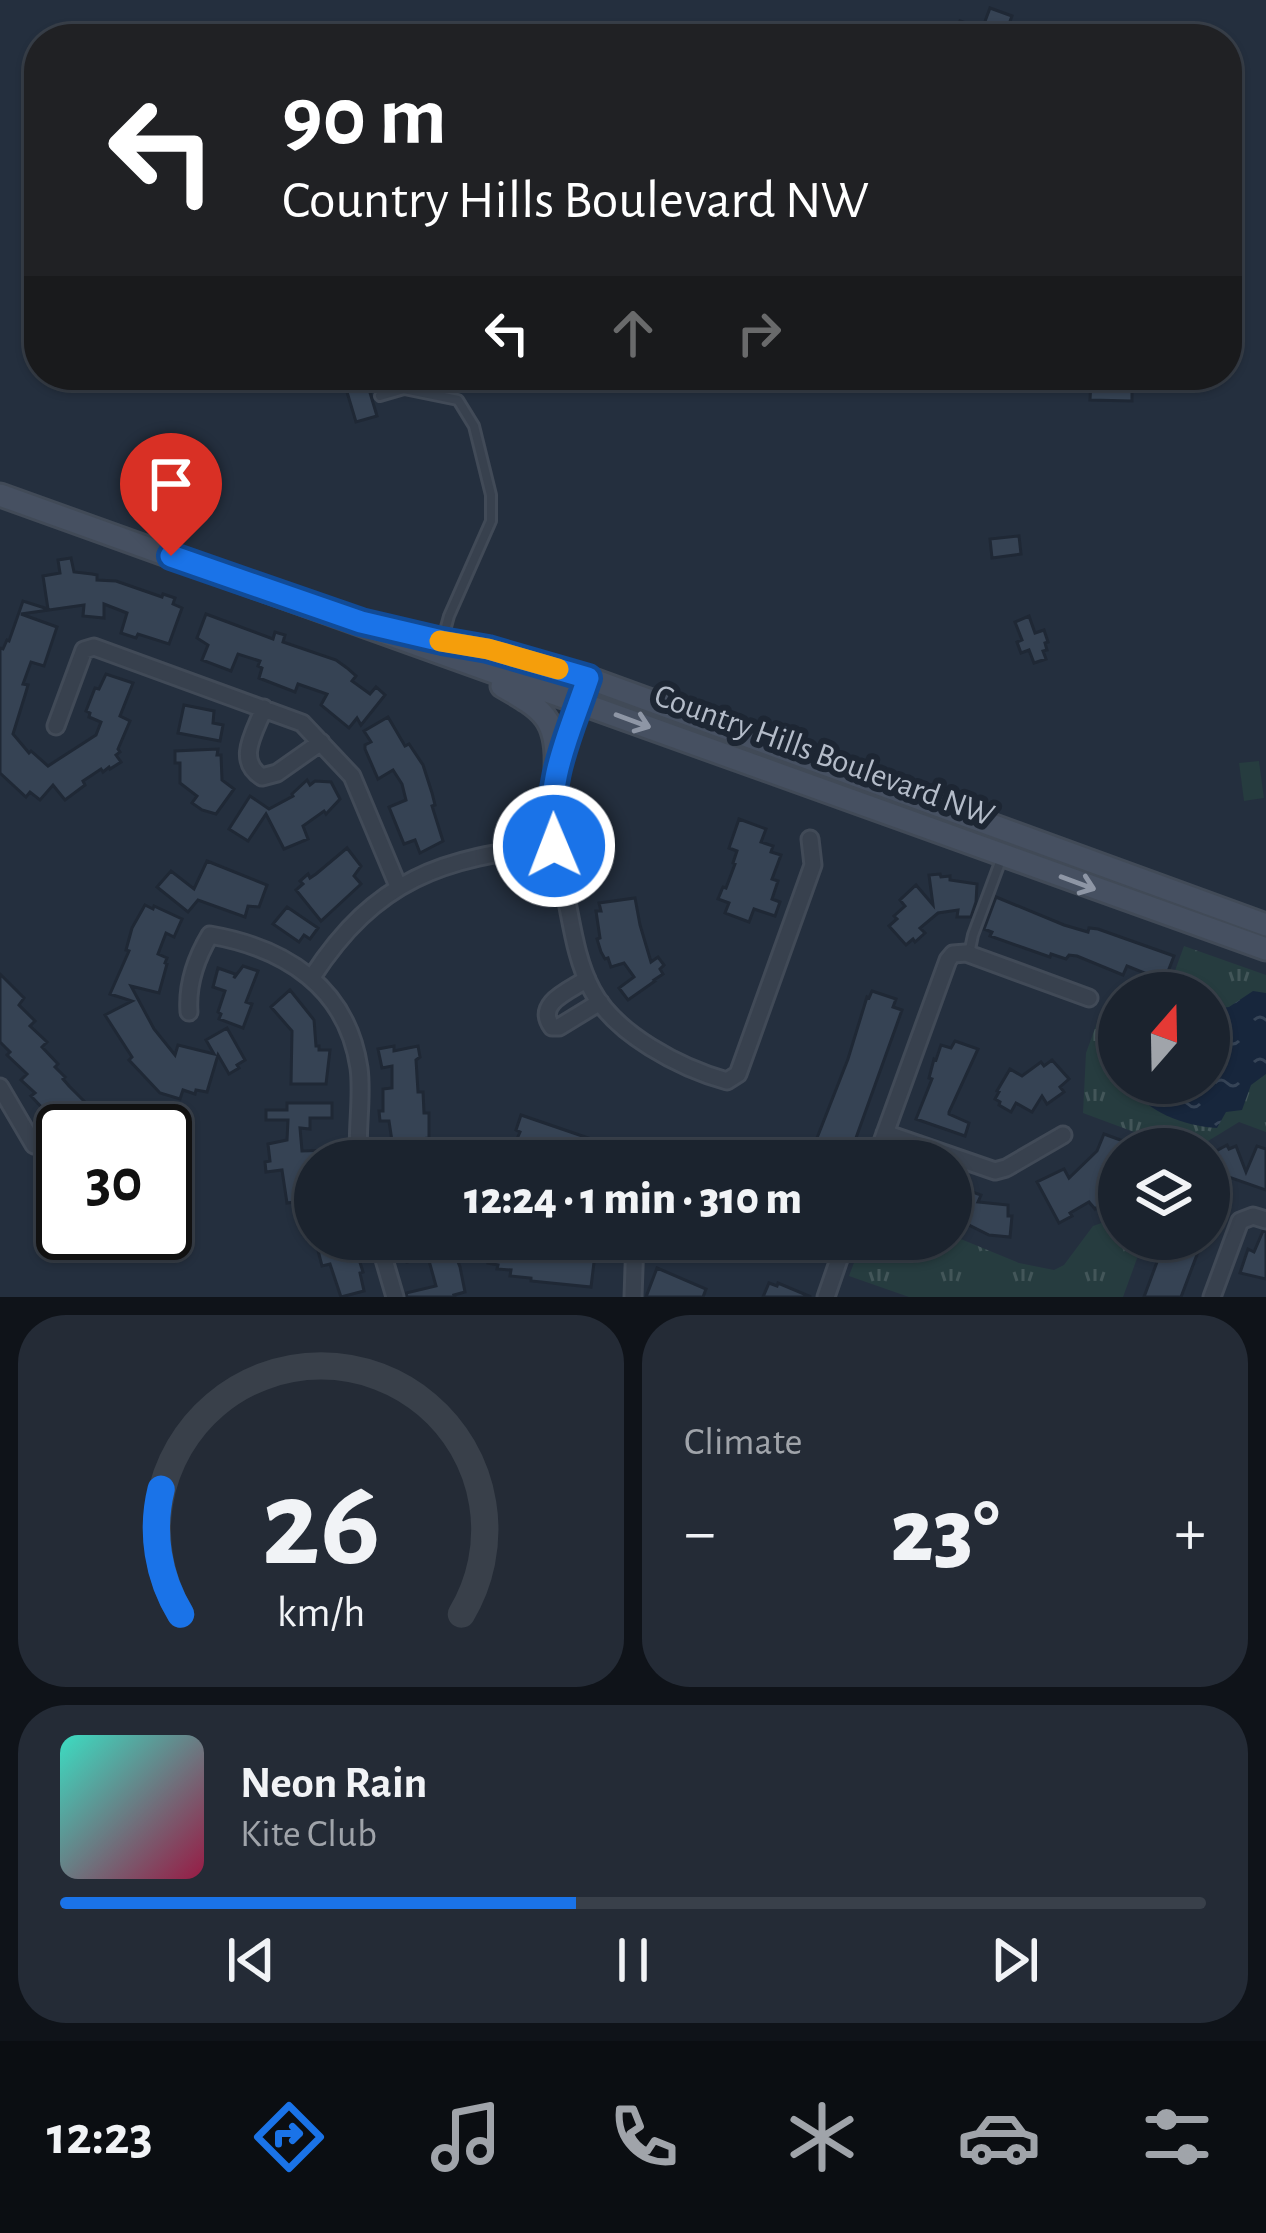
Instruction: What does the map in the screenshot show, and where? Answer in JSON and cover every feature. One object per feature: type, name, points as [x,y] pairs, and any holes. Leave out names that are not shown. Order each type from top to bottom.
[{"type":"main road","name":"Country Hills Boulevard NW","points":[[0,495],[1266,950]]},
{"type":"main road","name":"Country Hills Boulevard NW","points":[[448,653],[488,649],[588,678],[1266,925]]},
{"type":"main road","points":[[448,653],[530,702],[551,721],[556,767]]},
{"type":"street","points":[[56,726],[84,650],[94,647],[302,723],[352,776],[398,886]]},
{"type":"street","points":[[588,678],[556,767],[554,846],[587,979],[600,1002],[635,1038],[677,1064],[727,1081],[734,1079],[813,865],[810,839]]},
{"type":"street","points":[[264,708],[246,754],[254,773],[262,777],[277,773],[321,742]]},
{"type":"street","points":[[312,977],[353,923],[378,899],[418,875],[464,860],[554,846]]},
{"type":"street","points":[[189,1012],[187,989],[210,935],[234,939],[295,964],[334,1005],[352,1043],[358,1064],[359,1140]]},
{"type":"street","points":[[882,1140],[948,960],[956,952],[1089,998]]},
{"type":"street","points":[[587,979],[549,1004],[546,1020],[559,1027],[600,1002]]},
{"type":"street","points":[[0,1087],[34,1145]]},
{"type":"street","points":[[885,1133],[994,1171],[1063,1135]]},
{"type":"street","points":[[1212,1297],[1240,1221],[1253,1216],[1266,1220]]},
{"type":"street","points":[[384,1260],[395,1297]]},
{"type":"street","points":[[633,1297],[634,1260]]},
{"type":"street","points":[[826,1297],[839,1260]]},
{"type":"lane","points":[[380,396],[401,390]]},
{"type":"lane","points":[[409,390],[458,400],[475,426],[491,495],[491,520],[449,616],[448,653]]},
{"type":"lane","points":[[969,954],[1002,856]]},
{"type":"green space","points":[[1259,761],[1264,798],[1244,801],[1239,763]]},
{"type":"green space","points":[[1184,946],[1266,975],[1266,1132],[1239,1122],[1229,1128],[1123,1128],[1083,1113],[1086,1053],[1098,1022],[1098,1104],[1230,1104],[1230,972],[1175,972]]},
{"type":"green space","points":[[1098,1224],[1098,1260],[1136,1260],[1123,1297],[909,1297],[849,1276],[855,1260],[972,1260],[972,1244],[1019,1263],[1054,1270],[1064,1265]]},
{"type":"water","points":[[1253,991],[1266,993],[1266,1074],[1251,1085],[1242,1110],[1226,1112],[1217,1128],[1179,1121],[1148,1104],[1230,1104],[1230,1006]]},
{"type":"building","points":[[990,8],[1012,16],[1009,24],[984,24]]},
{"type":"building","points":[[346,390],[369,390],[377,416],[356,422]]},
{"type":"building","points":[[1091,390],[1132,390],[1132,401],[1090,400]]},
{"type":"building","points":[[1019,536],[1021,554],[992,558],[990,539]]},
{"type":"building","points":[[71,558],[74,572],[175,598],[173,604],[182,608],[169,644],[121,633],[127,613],[104,604],[104,618],[83,616],[84,605],[21,614],[57,627],[44,666],[31,662],[13,734],[48,766],[96,735],[101,722],[86,711],[106,674],[133,683],[120,716],[130,721],[116,755],[121,762],[83,781],[85,785],[65,800],[53,785],[40,800],[30,792],[26,797],[0,773],[0,648],[9,641],[23,601],[48,609],[43,576],[60,573],[58,560]]},
{"type":"building","points":[[206,614],[273,639],[275,632],[285,635],[283,642],[336,660],[370,694],[376,687],[385,695],[361,725],[357,718],[349,728],[321,705],[327,694],[298,684],[295,692],[259,678],[260,661],[238,654],[231,671],[202,660],[208,645],[197,638]]},
{"type":"building","points":[[1029,616],[1035,633],[1044,630],[1048,642],[1043,651],[1046,659],[1034,663],[1029,650],[1021,653],[1017,642],[1022,640],[1015,622]]},
{"type":"building","points":[[184,705],[214,711],[213,723],[223,725],[220,741],[178,733]]},
{"type":"building","points":[[388,717],[423,765],[435,805],[443,841],[420,853],[415,840],[404,844],[389,807],[406,800],[402,784],[393,770],[378,779],[365,749],[371,742],[364,731]]},
{"type":"building","points":[[218,749],[222,780],[234,789],[216,814],[192,803],[197,796],[180,783],[175,751]]},
{"type":"building","points":[[307,780],[310,785],[331,782],[340,799],[326,814],[303,826],[308,839],[284,849],[266,814],[248,841],[229,829],[250,796],[269,809],[293,796]]},
{"type":"building","points":[[739,819],[766,829],[761,842],[781,855],[772,879],[778,881],[772,899],[780,902],[775,916],[754,909],[749,922],[725,913],[729,903],[718,899],[735,864],[737,851],[729,848]]},
{"type":"building","points":[[347,848],[361,866],[354,876],[361,884],[321,921],[296,890],[308,874],[310,878]]},
{"type":"building","points":[[207,861],[267,885],[259,907],[248,906],[245,917],[198,900],[188,912],[157,887],[171,871],[194,889]]},
{"type":"building","points":[[929,875],[977,884],[971,917],[957,917],[958,910],[938,913],[920,928],[925,933],[906,945],[889,926],[905,906],[900,900],[916,885],[933,905]]},
{"type":"building","points":[[996,897],[1064,925],[1088,932],[1098,929],[1174,956],[1168,972],[1142,972],[1127,966],[1124,972],[1116,972],[1077,956],[1050,957],[990,936],[992,932],[984,929]]},
{"type":"building","points":[[635,898],[651,962],[658,957],[664,965],[663,974],[628,1000],[619,988],[634,977],[624,963],[611,967],[605,959],[597,939],[596,911],[601,911],[599,903]]},
{"type":"building","points":[[145,905],[182,919],[174,937],[166,933],[158,954],[167,958],[159,993],[131,986],[154,1029],[175,1055],[178,1045],[214,1054],[206,1040],[227,1028],[245,1060],[229,1074],[218,1055],[207,1092],[183,1090],[180,1099],[160,1093],[129,1060],[132,1057],[105,1015],[132,1001],[110,994],[129,951],[132,928]]},
{"type":"building","points":[[287,907],[318,928],[310,939],[304,935],[299,942],[273,924]]},
{"type":"building","points":[[243,966],[258,971],[246,1002],[252,1004],[243,1028],[219,1019],[225,991],[213,987],[218,968],[235,974],[234,978]]},
{"type":"building","points":[[0,974],[24,998],[19,1005],[35,1021],[30,1026],[47,1042],[42,1047],[85,1102],[39,1104],[31,1096],[35,1093],[21,1080],[27,1074],[0,1042]]},
{"type":"building","points":[[290,990],[314,1020],[316,1046],[330,1050],[326,1084],[291,1084],[292,1031],[271,1007]]},
{"type":"building","points":[[872,991],[896,999],[893,1007],[902,1010],[855,1140],[816,1140],[867,997]]},
{"type":"building","points":[[955,1041],[978,1049],[949,1112],[969,1123],[965,1136],[916,1119],[941,1045],[951,1048]]},
{"type":"building","points":[[418,1046],[418,1092],[423,1092],[424,1113],[429,1113],[429,1138],[392,1140],[389,1121],[380,1121],[383,1089],[392,1088],[392,1066],[382,1068],[378,1049]]},
{"type":"building","points":[[1052,1060],[1069,1079],[1060,1087],[1064,1092],[1047,1104],[1042,1096],[1032,1112],[1016,1103],[1011,1112],[999,1105],[997,1091],[1010,1069],[1022,1076]]},
{"type":"building","points":[[287,1103],[332,1103],[332,1118],[310,1118],[310,1129],[300,1128],[301,1140],[294,1140],[294,1202],[287,1203],[282,1170],[266,1172],[265,1162],[270,1161],[268,1144],[287,1140],[288,1120],[266,1120],[266,1110],[287,1110]]},
{"type":"building","points":[[521,1115],[591,1139],[520,1140],[516,1130]]},
{"type":"building","points":[[1236,1146],[1246,1172],[1257,1146],[1266,1149],[1266,1190],[1230,1177],[1230,1149]]},
{"type":"building","points":[[1097,1151],[1098,1206],[1095,1209],[1089,1202],[1059,1223],[1037,1182],[1064,1169],[1069,1178]]},
{"type":"building","points":[[972,1192],[981,1195],[978,1202],[1008,1205],[1010,1237],[989,1235],[972,1226]]},
{"type":"building","points":[[1263,1231],[1266,1279],[1240,1273],[1248,1249],[1254,1252]]},
{"type":"building","points":[[320,1260],[359,1260],[364,1291],[341,1297],[330,1264],[322,1266]]},
{"type":"building","points":[[429,1260],[457,1260],[465,1292],[455,1297],[407,1297],[406,1293],[436,1286]]},
{"type":"building","points":[[594,1260],[591,1287],[531,1281],[488,1263]]},
{"type":"building","points":[[1158,1260],[1195,1260],[1181,1297],[1144,1297]]},
{"type":"building","points":[[657,1268],[706,1289],[703,1297],[646,1297]]},
{"type":"building","points":[[769,1283],[778,1283],[811,1297],[763,1297]]},
{"type":"slow traffic","points":[[440,641],[558,669]]},
{"type":"route","points":[[171,556],[361,622],[488,649],[588,678],[556,767],[554,846]]}]
